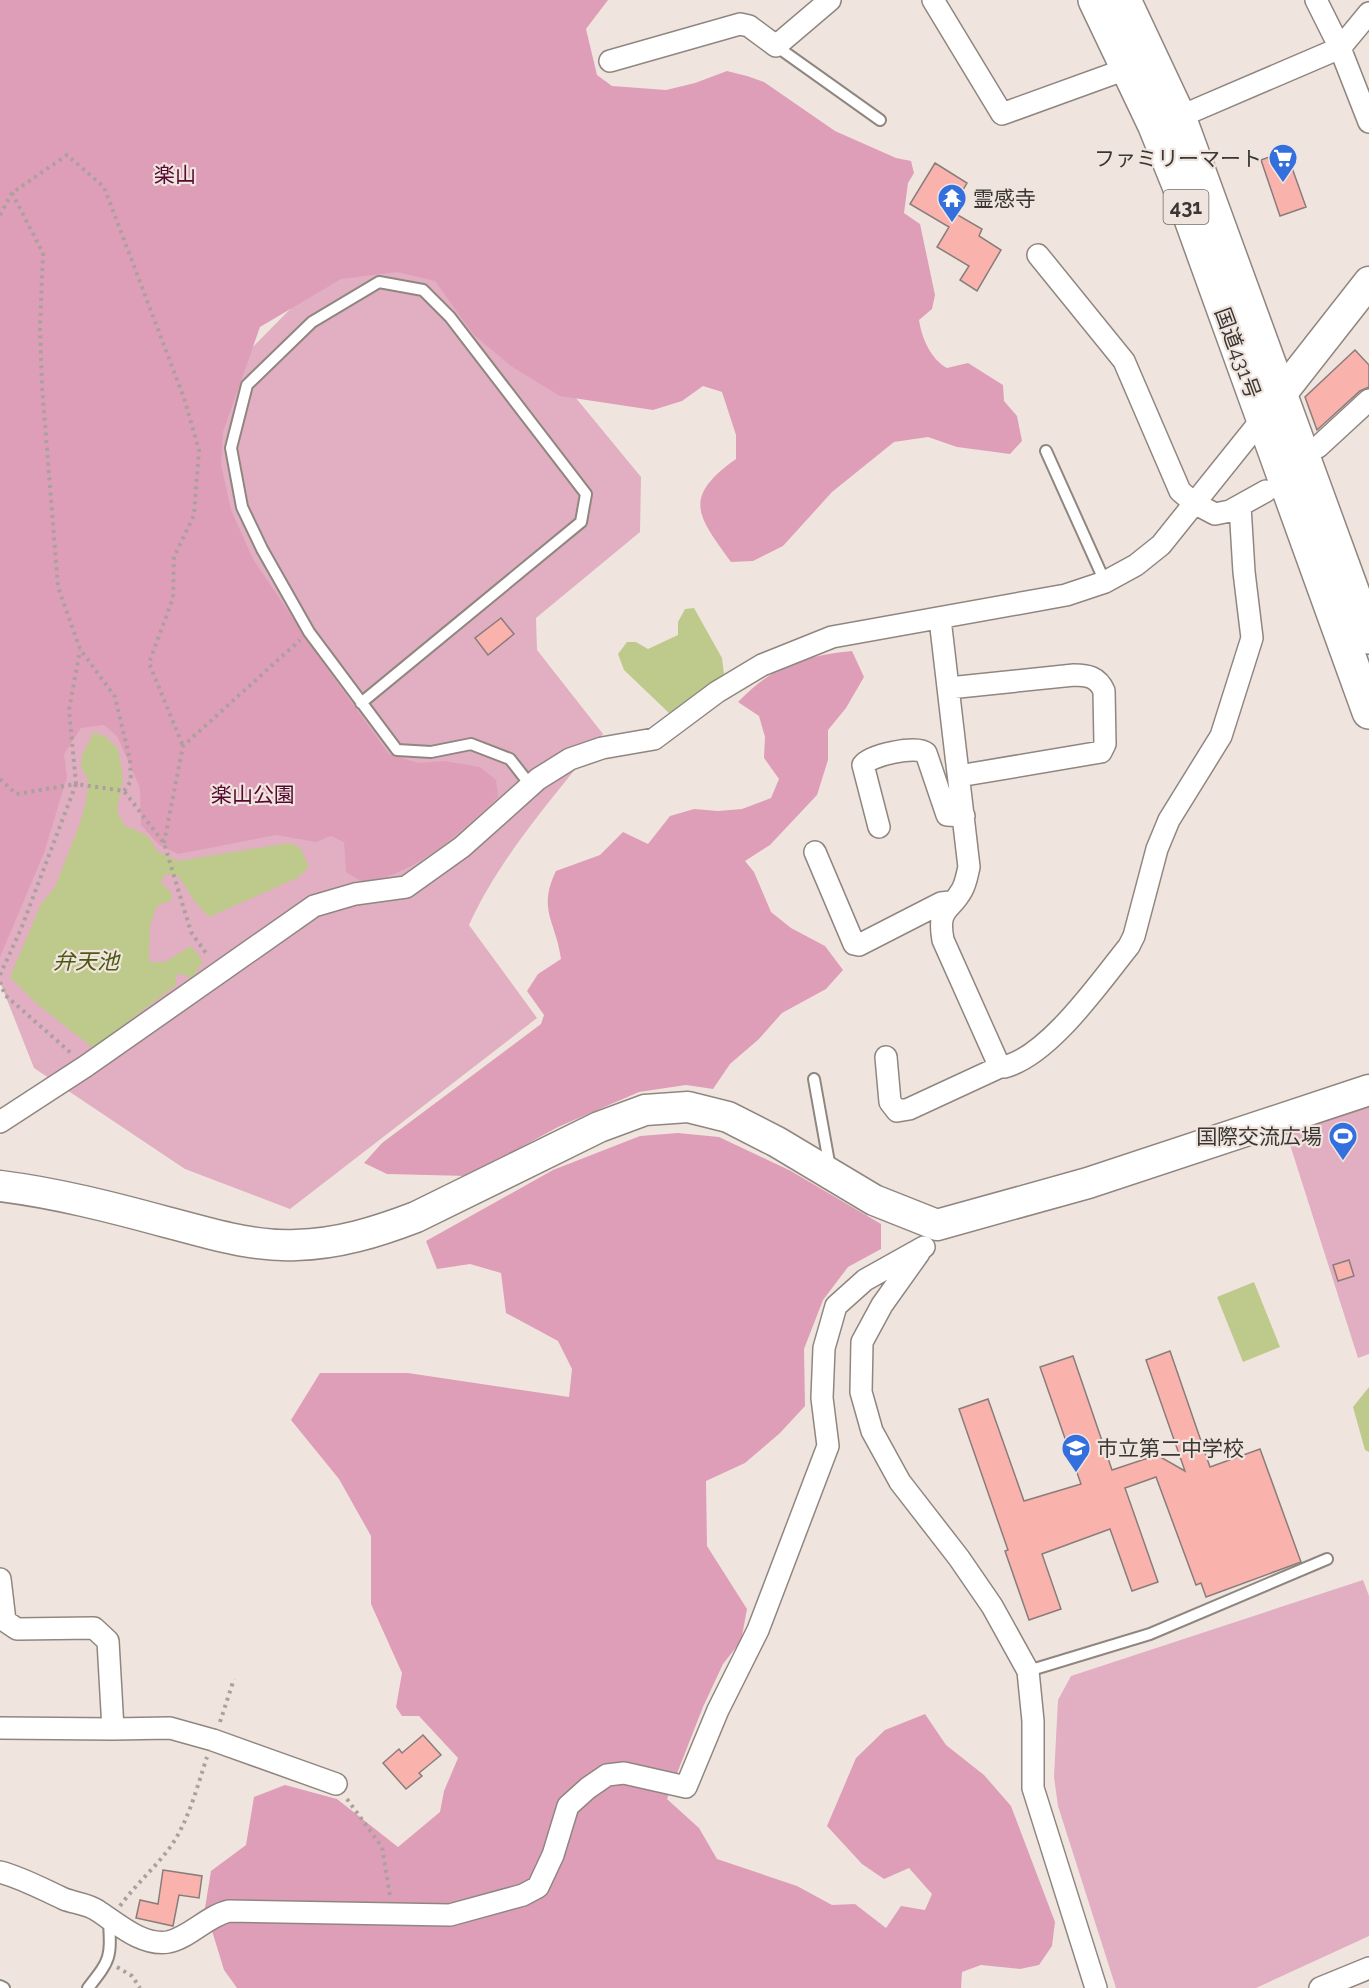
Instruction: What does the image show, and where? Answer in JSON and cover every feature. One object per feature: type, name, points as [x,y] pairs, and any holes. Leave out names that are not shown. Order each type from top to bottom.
[{"type":"highway","name":"国道431号","points":[[1095,0],[1129,68],[1369,637]]},
{"type":"highway","name":"国道431号","points":[[1124,0],[1179,117],[1369,711]]},
{"type":"street","points":[[610,61],[740,24],[749,26],[776,46],[830,0]]},
{"type":"street","points":[[933,0],[1002,114],[1129,68]]},
{"type":"street","points":[[1316,0],[1340,48],[1369,123]]},
{"type":"street","points":[[1179,117],[1340,48],[1369,13]]},
{"type":"street","points":[[1038,255],[1124,361],[1180,491],[1194,503],[1215,514],[1240,506],[1266,491]]},
{"type":"street","points":[[0,1122],[86,1066],[315,906],[355,894],[406,887],[462,847],[531,786],[570,759],[602,747],[654,739],[717,692],[762,664],[832,637],[1065,595],[1105,582],[1136,565],[1161,545],[1369,282]]},
{"type":"street","points":[[1318,447],[1369,400]]},
{"type":"street","points":[[886,1057],[890,1102],[897,1111],[909,1109],[1002,1066],[1017,1063],[1041,1047],[1129,946],[1134,936],[1147,879],[1169,820],[1221,736],[1252,638],[1244,572],[1240,506]]},
{"type":"street","points":[[940,619],[969,867],[962,890],[950,902],[942,921],[943,940],[1002,1066]]},
{"type":"street","points":[[949,688],[1083,675],[1090,676],[1101,684],[1104,691],[1105,744],[1101,752],[959,776]]},
{"type":"street","points":[[879,827],[863,765],[869,759],[915,748],[926,753],[947,815],[964,816]]},
{"type":"street","points":[[815,852],[854,944],[859,945],[941,903],[950,902]]},
{"type":"street","points":[[0,1872],[23,1878],[64,1899],[98,1910],[152,1943],[170,1941],[219,1913],[229,1911],[394,1916],[450,1915],[523,1895],[538,1887],[553,1856],[568,1806],[607,1775],[624,1773],[686,1786],[718,1710],[758,1630],[828,1446],[822,1398],[824,1348],[836,1306],[865,1280],[930,1236],[1369,1090]]},
{"type":"street","points":[[0,1186],[59,1196],[229,1239],[265,1244],[324,1243],[387,1228],[416,1217],[598,1127],[645,1110],[688,1107],[728,1117],[777,1142],[930,1236]]},
{"type":"street","points":[[930,1236],[882,1305],[862,1342],[861,1392],[872,1431],[900,1482],[979,1587],[1028,1671],[1033,1721],[1033,1788],[1095,1988]]},
{"type":"street","points":[[0,1579],[5,1621],[18,1629],[94,1628],[108,1641],[113,1729]]},
{"type":"street","points":[[0,1728],[170,1728],[213,1740],[336,1784]]},
{"type":"street","points":[[1320,1988],[1369,1968]]},
{"type":"lane","points":[[776,46],[880,120]]},
{"type":"lane","points":[[361,703],[581,522],[586,494],[450,316],[423,290],[380,282],[312,322],[247,385],[231,448],[242,507],[309,632],[361,703],[396,750],[431,752],[471,744],[510,759],[531,786]]},
{"type":"lane","points":[[1046,451],[1105,582]]},
{"type":"lane","points":[[814,1079],[832,1175]]},
{"type":"lane","points":[[1028,1671],[1150,1634],[1327,1559]]},
{"type":"lane","points":[[88,1988],[108,1964],[112,1917]]},
{"type":"path","points":[[0,215],[12,193],[67,155],[104,187],[184,398],[198,450],[194,515],[174,557],[173,598],[149,663],[183,746],[164,843]]},
{"type":"path","points":[[12,193],[43,253],[40,328],[42,386],[58,587],[80,649],[115,697],[130,760],[131,781],[124,791]]},
{"type":"path","points":[[183,746],[309,632]]},
{"type":"path","points":[[0,975],[21,929],[76,784],[69,710],[80,649]]},
{"type":"path","points":[[0,779],[16,794],[76,784],[124,791],[164,843],[191,932],[210,959],[215,977]]},
{"type":"path","points":[[0,982],[5,995],[86,1066]]},
{"type":"path","points":[[112,1917],[138,1881],[147,1876],[171,1846],[183,1825],[234,1679]]},
{"type":"path","points":[[336,1784],[382,1847],[394,1916]]},
{"type":"path","points":[[108,1964],[132,1976],[140,1988]]},
{"type":"green space","name":"楽山","points":[[0,0],[608,0],[586,29],[597,75],[612,86],[666,90],[695,83],[727,71],[747,76],[764,82],[835,131],[896,158],[911,161],[914,173],[908,183],[904,213],[920,224],[935,295],[932,309],[919,320],[922,334],[932,354],[947,368],[968,363],[1003,385],[1004,401],[1017,416],[1022,441],[1010,454],[957,447],[928,437],[894,442],[832,492],[783,546],[753,561],[731,562],[710,532],[700,508],[707,485],[736,459],[736,435],[722,392],[703,386],[682,401],[653,410],[560,396],[511,366],[473,334],[435,281],[397,272],[341,279],[260,327],[223,432],[221,464],[231,510],[253,559],[325,666],[389,754],[418,763],[444,761],[480,767],[496,780],[498,797],[469,824],[419,862],[383,878],[364,883],[346,872],[344,842],[331,836],[316,842],[276,835],[178,854],[159,845],[141,825],[140,788],[117,736],[104,725],[81,728],[64,754],[67,777],[44,853],[0,957]]},
{"type":"green space","name":"楽山公園","points":[[440,233],[641,477],[640,532],[536,618],[537,650],[603,734],[513,849],[469,925],[537,1018],[290,1209],[185,1169],[34,1068],[0,982],[0,779],[225,375],[318,281]]},
{"type":"green space","points":[[852,651],[864,677],[846,708],[828,730],[828,760],[817,795],[770,845],[745,861],[754,872],[771,912],[791,928],[825,946],[843,970],[826,989],[782,1013],[759,1039],[730,1064],[713,1089],[686,1085],[639,1092],[558,1127],[468,1176],[387,1174],[364,1163],[382,1143],[541,1024],[544,1015],[527,991],[538,974],[561,959],[548,906],[548,896],[556,871],[600,855],[623,832],[648,844],[670,816],[694,809],[718,811],[742,809],[771,798],[779,779],[764,758],[765,737],[759,716],[738,702],[764,680],[790,665],[818,656]]},
{"type":"green space","name":"国際交流広場","points":[[1369,1102],[1369,1354],[1358,1358],[1285,1129]]},
{"type":"green space","points":[[678,1133],[719,1137],[791,1171],[881,1224],[881,1249],[848,1267],[823,1300],[804,1349],[805,1406],[780,1433],[745,1463],[706,1481],[707,1546],[747,1609],[741,1641],[723,1664],[703,1707],[667,1799],[699,1828],[717,1859],[797,1886],[832,1905],[855,1904],[886,1928],[901,1906],[925,1910],[932,1894],[909,1868],[884,1879],[862,1864],[827,1826],[856,1758],[885,1730],[925,1714],[946,1745],[984,1775],[1011,1806],[1055,1922],[1052,1946],[1039,1965],[1020,1969],[981,1965],[962,1972],[961,1988],[237,1988],[224,1970],[205,1908],[211,1871],[246,1845],[254,1797],[285,1785],[337,1799],[398,1847],[440,1812],[444,1791],[458,1758],[419,1716],[402,1716],[396,1707],[402,1673],[371,1604],[371,1536],[339,1479],[291,1420],[320,1373],[408,1373],[569,1397],[572,1369],[558,1341],[506,1313],[501,1273],[470,1264],[437,1269],[426,1241],[553,1170],[640,1136]]},
{"type":"green space","points":[[1363,1580],[1369,1596],[1369,1936],[1256,1988],[1116,1988],[1058,1806],[1054,1777],[1058,1700],[1071,1676]]},
{"type":"water","points":[[694,608],[722,658],[724,674],[678,711],[669,713],[624,670],[618,654],[627,642],[636,642],[648,649],[678,635],[678,622],[685,609]]},
{"type":"water","name":"弁天池","points":[[94,732],[106,737],[118,749],[123,778],[117,811],[124,825],[148,836],[158,852],[178,861],[289,843],[300,847],[309,867],[297,878],[209,917],[195,902],[178,876],[165,874],[161,883],[171,892],[172,900],[157,906],[150,925],[149,962],[165,962],[191,946],[203,961],[192,979],[183,974],[176,975],[176,985],[93,1048],[37,1004],[10,977],[41,904],[55,887],[79,826],[86,802],[88,780],[81,767],[82,755]]},
{"type":"water","points":[[1254,1282],[1280,1347],[1243,1362],[1217,1297]]},
{"type":"water","points":[[1369,1387],[1369,1452],[1365,1450],[1353,1407]]},
{"type":"building","name":"ファミリーマート","points":[[1286,151],[1306,207],[1280,216],[1261,160]]},
{"type":"building","name":"霊感寺","points":[[935,163],[967,183],[959,197],[965,200],[956,214],[982,229],[979,236],[1001,250],[977,291],[960,280],[969,266],[937,247],[949,227],[910,204]]},
{"type":"building","points":[[1355,350],[1369,365],[1369,387],[1360,391],[1317,430],[1305,397]]},
{"type":"building","points":[[501,618],[514,634],[488,655],[475,638]]},
{"type":"building","points":[[1349,1260],[1354,1276],[1338,1281],[1333,1265]]},
{"type":"building","points":[[1170,1351],[1210,1467],[1260,1449],[1301,1562],[1206,1597],[1201,1583],[1196,1585],[1156,1477],[1125,1488],[1158,1582],[1132,1591],[1110,1529],[1042,1554],[1061,1609],[1029,1620],[1005,1551],[1008,1550],[959,1409],[988,1399],[1024,1501],[1081,1484],[1040,1367],[1073,1356],[1112,1470],[1157,1455],[1185,1471],[1146,1360]]},
{"type":"building","points":[[423,1735],[441,1755],[419,1773],[422,1776],[406,1789],[383,1763],[399,1749],[402,1753]]},
{"type":"building","points":[[163,1870],[202,1876],[199,1898],[179,1895],[173,1926],[136,1918],[140,1900],[158,1904]]},
{"type":"place","name":"ファミリーマート","points":[[1283,184]]},
{"type":"place","name":"霊感寺","points":[[952,224]]},
{"type":"place","name":"国際交流広場","points":[[1343,1162]]},
{"type":"place","name":"市立第二中学校","points":[[1076,1474]]}]
